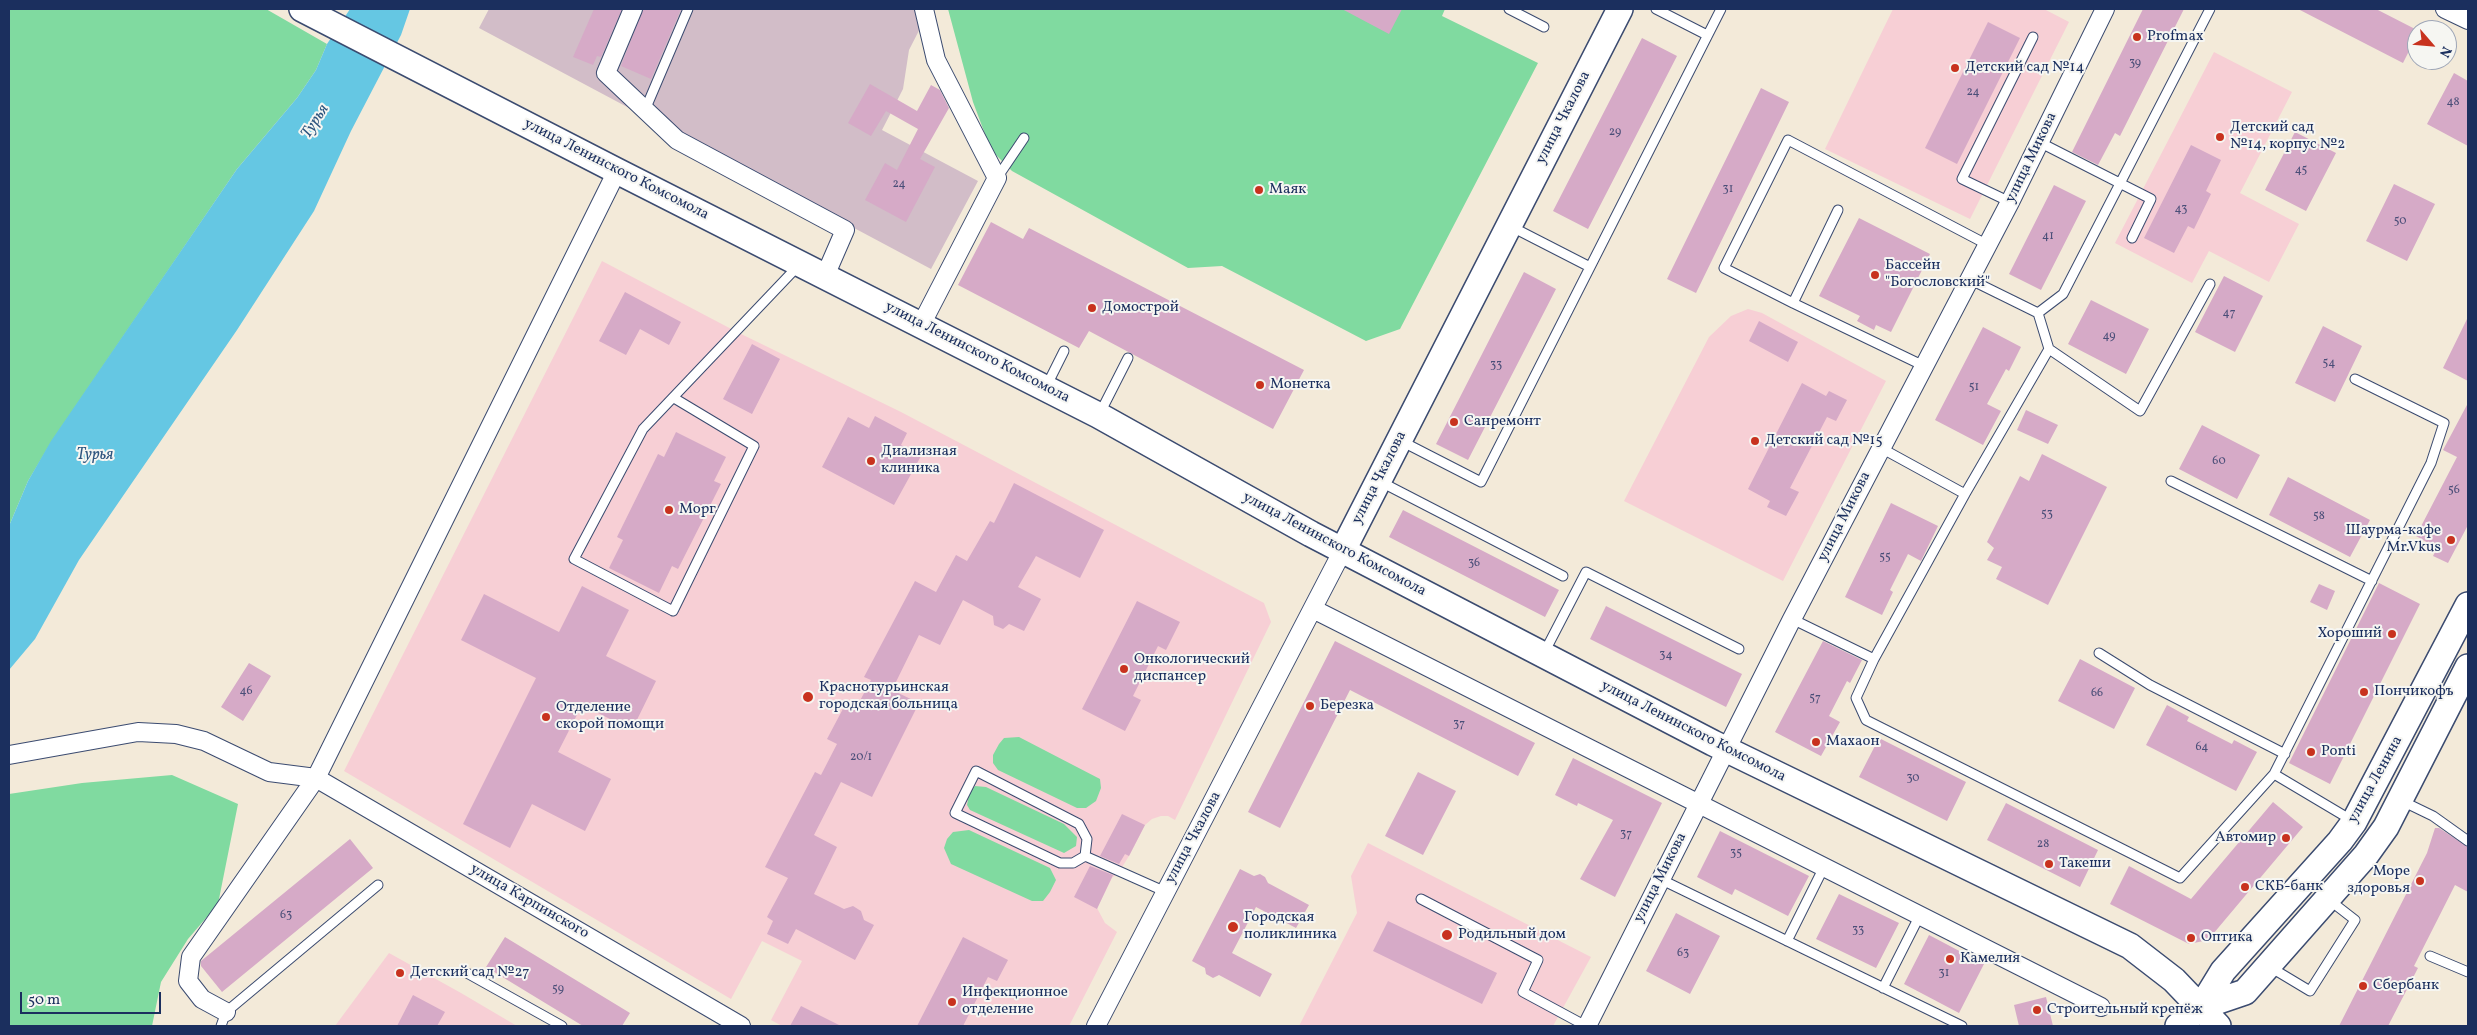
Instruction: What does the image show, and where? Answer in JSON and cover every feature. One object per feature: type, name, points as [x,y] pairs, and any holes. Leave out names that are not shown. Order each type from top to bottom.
[{"type":"main road","name":"улица Чкалова","points":[[1343,550],[1620,9]]},
{"type":"main road","name":"улица Ленинского Комсомола","points":[[310,13],[1098,415],[1343,550],[1542,655],[1726,749],[2130,946],[2174,980],[2218,1026]]},
{"type":"main road","name":"улица Ленина","points":[[2178,1026],[2201,1007],[2223,971],[2340,841],[2354,822],[2468,605]]},
{"type":"main road","name":"улица Ленина","points":[[2201,1007],[2245,992],[2366,855],[2386,827],[2468,667]]},
{"type":"street","points":[[633,9],[606,73],[677,140],[846,230],[825,276]]},
{"type":"street","points":[[920,325],[996,178],[936,60],[924,9]]},
{"type":"street","name":"улица Микова","points":[[1586,1026],[1792,619],[1971,280],[2105,9]]},
{"type":"street","points":[[2445,9],[2468,20]]},
{"type":"street","points":[[224,1019],[202,999],[188,981],[191,957],[316,778],[617,171]]},
{"type":"street","name":"улица Чкалова","points":[[1096,1026],[1343,550]]},
{"type":"street","points":[[1313,609],[2102,1007]]},
{"type":"street","points":[[9,756],[138,732],[176,734],[204,742],[269,772],[316,778]]},
{"type":"street","name":"улица Карпинского","points":[[316,778],[741,1026]]},
{"type":"lane","points":[[645,110],[688,9]]},
{"type":"lane","points":[[1509,9],[1544,27]]},
{"type":"lane","points":[[1656,9],[1707,35]]},
{"type":"lane","points":[[1400,440],[1481,482],[1721,9]]},
{"type":"lane","points":[[2038,313],[2063,294],[2210,9]]},
{"type":"lane","points":[[2010,202],[1962,179],[2032,37]]},
{"type":"lane","points":[[996,178],[1024,138]]},
{"type":"lane","points":[[1924,366],[1724,268],[1788,140],[1988,245]]},
{"type":"lane","points":[[2040,142],[2151,199],[2132,238]]},
{"type":"lane","points":[[1793,303],[1838,210]]},
{"type":"lane","points":[[1509,226],[1590,267]]},
{"type":"lane","points":[[674,398],[754,446],[673,611],[574,559],[642,429],[674,398],[800,263]]},
{"type":"lane","points":[[1971,280],[2038,313],[2049,349],[2140,411],[2210,284]]},
{"type":"lane","points":[[2049,349],[1965,494],[1874,659],[1856,698],[1866,720],[2180,878],[2274,774],[2432,463],[2444,423],[2355,380]]},
{"type":"lane","points":[[1046,388],[1064,351]]},
{"type":"lane","points":[[1098,415],[1128,358]]},
{"type":"lane","points":[[1881,448],[1965,494]]},
{"type":"lane","points":[[1379,481],[1563,576]]},
{"type":"lane","points":[[2171,481],[2372,581]]},
{"type":"lane","points":[[1542,655],[1586,572],[1740,649]]},
{"type":"lane","points":[[1792,619],[1874,659]]},
{"type":"lane","points":[[2099,654],[2150,685],[2285,754]]},
{"type":"lane","points":[[976,771],[1079,824],[1087,838],[1085,856],[1073,863],[1060,863],[955,813],[976,771]]},
{"type":"lane","points":[[2274,774],[2342,812],[2354,822]]},
{"type":"lane","points":[[2400,800],[2433,816],[2468,841]]},
{"type":"lane","points":[[1085,856],[1166,892]]},
{"type":"lane","points":[[1787,941],[1824,867]]},
{"type":"lane","points":[[1660,879],[1962,1026]]},
{"type":"lane","points":[[224,1019],[378,885]]},
{"type":"lane","points":[[1421,899],[1538,960],[1523,992],[1586,1026]]},
{"type":"lane","points":[[2268,965],[2310,991],[2355,920],[2328,899]]},
{"type":"lane","points":[[1884,988],[1920,915]]},
{"type":"lane","points":[[2430,956],[2468,972]]},
{"type":"lane","points":[[468,974],[562,1026]]},
{"type":"shaded area","points":[[489,9],[930,9],[909,50],[903,89],[882,130],[978,181],[931,269],[479,28]]},
{"type":"shaded area","name":"Детский сад №14","points":[[1893,9],[2044,9],[2069,22],[1970,219],[1825,149]]},
{"type":"shaded area","name":"Детский сад №14, корпус №2","points":[[2214,52],[2292,92],[2240,193],[2299,224],[2269,282],[2209,251],[2192,283],[2115,243]]},
{"type":"shaded area","name":"Краснотурьинская городская больница","points":[[602,261],[737,332],[901,412],[1264,603],[1271,622],[1175,820],[1168,816],[1161,816],[1152,819],[1145,825],[1129,856],[1119,872],[1112,878],[1097,908],[1105,923],[1117,932],[1069,1026],[782,1026],[771,1020],[802,961],[762,941],[731,999],[344,771]]},
{"type":"shaded area","name":"Детский сад №15","points":[[1748,309],[1762,313],[1886,381],[1783,581],[1624,501],[1709,337],[1731,316]]},
{"type":"shaded area","name":"Родильный дом","points":[[1368,843],[1591,957],[1553,1026],[1299,1026],[1357,913],[1351,876]]},
{"type":"shaded area","name":"Детский сад №27","points":[[389,953],[461,993],[517,1026],[335,1026]]},
{"type":"green space","points":[[9,9],[266,9],[327,44],[316,70],[297,98],[237,169],[52,441],[28,481],[9,526]]},
{"type":"green space","name":"Маяк","points":[[948,9],[1445,9],[1442,16],[1538,63],[1400,329],[1366,341],[1222,266],[1188,268],[1012,171],[991,150],[973,102]]},
{"type":"green space","points":[[1019,737],[1100,779],[1101,788],[1096,801],[1086,808],[1077,808],[998,770],[993,763],[993,755],[999,744],[1004,738]]},
{"type":"green space","points":[[172,775],[238,804],[218,904],[188,939],[161,982],[152,1026],[9,1026],[9,794],[82,783]]},
{"type":"green space","points":[[975,786],[986,787],[1064,824],[1077,837],[1076,846],[1064,853],[970,810],[967,805],[969,794]]},
{"type":"green space","points":[[969,830],[1050,868],[1056,880],[1043,901],[1032,901],[951,864],[944,848],[947,839],[953,832]]},
{"type":"water","name":"Турья","points":[[350,9],[410,9],[401,35],[351,131],[314,211],[237,330],[79,560],[35,639],[9,670],[9,526],[28,481],[51,441],[237,169],[297,98],[316,70],[327,44]]},
{"type":"building","points":[[594,9],[622,9],[601,57],[597,56],[593,65],[573,57]]},
{"type":"building","points":[[643,9],[681,9],[651,79],[621,66]]},
{"type":"building","points":[[1342,9],[1402,9],[1389,34]]},
{"type":"building","points":[[2143,9],[2184,9],[2120,136],[2115,133],[2098,165],[2072,152]]},
{"type":"building","points":[[2298,9],[2376,9],[2407,25],[2407,55],[2403,63]]},
{"type":"building","points":[[1988,22],[2020,38],[1957,164],[1925,148]]},
{"type":"building","points":[[1642,38],[1677,56],[1588,229],[1553,211]]},
{"type":"building","points":[[2454,73],[2468,81],[2468,146],[2427,124]]},
{"type":"building","points":[[870,84],[917,111],[931,85],[940,90],[949,108],[920,159],[935,167],[906,222],[865,200],[885,163],[897,170],[918,129],[886,111],[871,136],[848,123]]},
{"type":"building","points":[[1761,88],[1789,102],[1696,293],[1667,279]]},
{"type":"building","points":[[2295,132],[2336,153],[2306,211],[2265,190]]},
{"type":"building","points":[[2191,145],[2221,160],[2206,191],[2211,194],[2194,229],[2188,226],[2174,253],[2144,238]]},
{"type":"building","points":[[2394,184],[2435,204],[2407,261],[2366,241]]},
{"type":"building","points":[[2054,185],[2086,201],[2041,290],[2009,274]]},
{"type":"building","name":"Бассейн \"Богословский\"","points":[[1859,218],[1930,254],[1891,332],[1876,325],[1874,330],[1857,321],[1860,316],[1819,296]]},
{"type":"building","name":"Домострой","points":[[991,222],[1023,239],[1029,228],[1304,370],[1273,429],[1089,331],[1079,348],[958,285]]},
{"type":"building","points":[[1524,272],[1556,289],[1468,460],[1436,444]]},
{"type":"building","points":[[2224,276],[2263,296],[2235,352],[2195,332]]},
{"type":"building","points":[[625,292],[681,322],[669,345],[640,329],[626,355],[599,341]]},
{"type":"building","points":[[2091,300],[2149,329],[2126,374],[2068,344]]},
{"type":"building","points":[[2468,317],[2468,381],[2443,368]]},
{"type":"building","points":[[1759,321],[1798,342],[1788,362],[1749,341]]},
{"type":"building","points":[[2323,326],[2362,346],[2335,402],[2295,383]]},
{"type":"building","points":[[1983,327],[2021,347],[2009,371],[2006,369],[1987,404],[2001,411],[1983,445],[1935,420]]},
{"type":"building","points":[[752,344],[780,359],[752,414],[723,399]]},
{"type":"building","points":[[1802,383],[1826,396],[1829,391],[1847,400],[1836,421],[1827,417],[1790,488],[1799,492],[1786,516],[1767,507],[1770,501],[1748,489]]},
{"type":"building","points":[[2468,403],[2468,525],[2448,563],[2433,556],[2437,548],[2416,536],[2457,457],[2443,450]]},
{"type":"building","points":[[2026,410],[2058,425],[2048,444],[2017,430]]},
{"type":"building","name":"Диализная клиника","points":[[875,416],[907,433],[901,445],[921,456],[894,505],[822,467],[848,417],[869,428]]},
{"type":"building","points":[[2202,425],[2260,455],[2237,499],[2179,469]]},
{"type":"building","name":"Морг","points":[[676,432],[726,457],[714,481],[721,484],[678,569],[672,566],[659,593],[609,568],[623,540],[617,537],[658,454],[664,457]]},
{"type":"building","points":[[2042,454],[2107,487],[2048,605],[1996,579],[2002,567],[1987,560],[1994,548],[1987,542],[2020,476],[2029,481]]},
{"type":"building","points":[[2288,477],[2370,520],[2350,557],[2269,515]]},
{"type":"building","points":[[1014,483],[1104,530],[1080,578],[1036,556],[1018,587],[1041,599],[1024,631],[1009,624],[1003,629],[994,625],[993,616],[963,600],[940,645],[919,635],[892,690],[919,703],[872,797],[841,782],[814,835],[837,847],[814,894],[844,909],[853,906],[861,911],[864,920],[874,925],[855,960],[796,929],[788,944],[767,934],[773,921],[767,917],[788,878],[765,867],[815,772],[821,775],[837,744],[827,739],[845,705],[855,710],[871,680],[864,677],[915,581],[936,592],[956,555],[967,561],[990,521],[994,523]]},
{"type":"building","points":[[1891,503],[1938,526],[1921,561],[1908,554],[1890,590],[1893,592],[1882,615],[1845,597]]},
{"type":"building","points":[[1403,510],[1559,590],[1545,617],[1389,537]]},
{"type":"building","points":[[2379,583],[2420,604],[2330,784],[2289,763]]},
{"type":"building","points":[[2319,584],[2335,591],[2327,610],[2310,602]]},
{"type":"building","name":"Отделение скорой помощи","points":[[582,586],[629,610],[606,656],[656,681],[632,730],[582,705],[558,752],[611,779],[585,831],[532,804],[510,848],[463,824],[536,678],[461,640],[484,594],[559,632]]},
{"type":"building","name":"Онкологический диспансер","points":[[1137,601],[1180,622],[1166,650],[1158,646],[1133,696],[1141,700],[1125,731],[1082,709]]},
{"type":"building","points":[[1606,606],[1742,674],[1726,707],[1590,639]]},
{"type":"building","points":[[1335,641],[1535,743],[1518,776],[1350,690],[1280,828],[1248,812]]},
{"type":"building","points":[[1823,641],[1862,660],[1850,683],[1847,681],[1829,716],[1840,722],[1821,756],[1775,732]]},
{"type":"building","points":[[2080,659],[2135,688],[2114,729],[2058,701]]},
{"type":"building","points":[[249,663],[271,676],[243,721],[221,707]]},
{"type":"building","points":[[2167,705],[2189,717],[2187,721],[2232,744],[2234,740],[2257,752],[2236,791],[2146,745]]},
{"type":"building","points":[[1879,738],[1966,782],[1947,821],[1859,777]]},
{"type":"building","points":[[1573,758],[1662,803],[1615,897],[1580,879],[1613,820],[1578,803],[1577,806],[1555,795]]},
{"type":"building","points":[[1418,772],[1456,791],[1423,855],[1385,836]]},
{"type":"building","points":[[2273,802],[2303,827],[2208,940],[2189,944],[2110,904],[2129,866],[2191,899]]},
{"type":"building","points":[[2006,803],[2098,850],[2080,887],[1987,840]]},
{"type":"building","points":[[1122,814],[1145,825],[1129,856],[1125,854],[1119,864],[1100,856]]},
{"type":"building","points":[[2435,828],[2439,828],[2468,847],[2468,892],[2455,885],[2414,966],[2418,968],[2388,1026],[2339,1026],[2427,853]]},
{"type":"building","points":[[1720,831],[1809,876],[1788,916],[1735,889],[1732,895],[1697,877]]},
{"type":"building","points":[[350,839],[373,868],[222,992],[201,966],[201,961]]},
{"type":"building","points":[[1090,866],[1113,875],[1097,909],[1074,897]]},
{"type":"building","points":[[1240,869],[1254,876],[1260,874],[1265,877],[1268,883],[1309,905],[1296,928],[1256,907],[1232,953],[1272,974],[1260,997],[1219,975],[1213,978],[1206,974],[1205,968],[1192,961]]},
{"type":"building","points":[[1839,894],[1899,923],[1876,968],[1816,939]]},
{"type":"building","points":[[1676,913],[1720,936],[1690,994],[1646,971]]},
{"type":"building","points":[[1388,921],[1497,973],[1482,1004],[1373,951]]},
{"type":"building","points":[[1929,935],[1984,964],[1959,1013],[1904,984]]},
{"type":"building","points":[[505,937],[630,1013],[622,1026],[583,1026],[486,967]]},
{"type":"building","name":"Инфекционное отделение","points":[[963,937],[1008,960],[997,981],[988,977],[963,1026],[917,1026]]},
{"type":"building","points":[[413,995],[445,1012],[437,1026],[397,1026]]},
{"type":"building","points":[[2046,997],[2053,1026],[2019,1026],[2014,1005]]},
{"type":"building","points":[[801,1006],[841,1026],[790,1026]]},
{"type":"place","name":"Profmax","points":[[2137,37]]},
{"type":"place","name":"Детский сад №14","points":[[1955,68]]},
{"type":"place","name":"Детский сад №14, корпус №2","points":[[2220,137]]},
{"type":"place","name":"Маяк","points":[[1259,190]]},
{"type":"place","name":"Бассейн \"Богословский\"","points":[[1875,275]]},
{"type":"place","name":"Домострой","points":[[1092,308]]},
{"type":"place","name":"Монетка","points":[[1260,385]]},
{"type":"place","name":"Санремонт","points":[[1454,422]]},
{"type":"place","name":"Детский сад №15","points":[[1755,441]]},
{"type":"place","name":"Диализная клиника","points":[[871,461]]},
{"type":"place","name":"Морг","points":[[669,510]]},
{"type":"place","name":"Шаурма-кафе Mr.Vkus","points":[[2451,540]]},
{"type":"place","name":"Хороший","points":[[2392,634]]},
{"type":"place","name":"Онкологический диспансер","points":[[1124,669]]},
{"type":"place","name":"Пончикофъ","points":[[2364,692]]},
{"type":"place","name":"Краснотурьинская городская больница","points":[[808,697]]},
{"type":"place","name":"Березка","points":[[1310,706]]},
{"type":"place","name":"Отделение скорой помощи","points":[[546,717]]},
{"type":"place","name":"Махаон","points":[[1816,742]]},
{"type":"place","name":"Ponti","points":[[2311,752]]},
{"type":"place","name":"Автомир","points":[[2286,838]]},
{"type":"place","name":"Такеши","points":[[2049,864]]},
{"type":"place","name":"Море здоровья","points":[[2420,881]]},
{"type":"place","name":"СКБ-банк","points":[[2245,887]]},
{"type":"place","name":"Городская поликлиника","points":[[1233,927]]},
{"type":"place","name":"Родильный дом","points":[[1447,935]]},
{"type":"place","name":"Оптика","points":[[2191,938]]},
{"type":"place","name":"Камелия","points":[[1950,959]]},
{"type":"place","name":"Детский сад №27","points":[[400,973]]},
{"type":"place","name":"Сбербанк","points":[[2363,986]]},
{"type":"place","name":"Инфекционное отделение","points":[[952,1002]]},
{"type":"place","name":"Строительный крепёж","points":[[2037,1010]]}]
